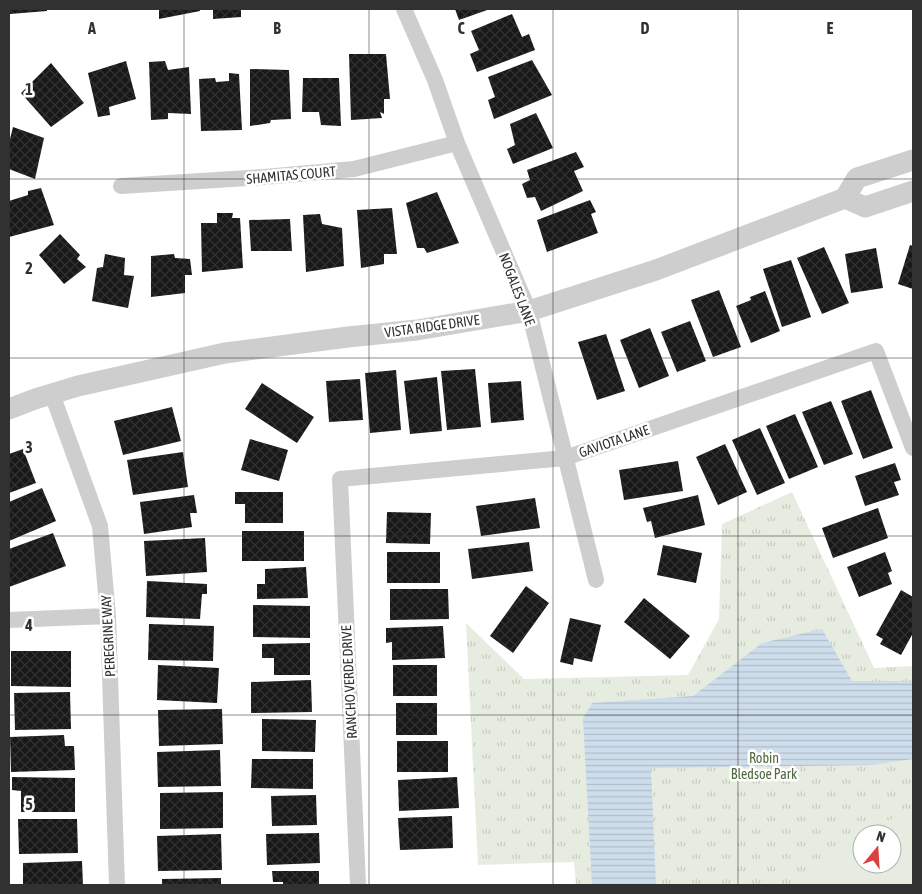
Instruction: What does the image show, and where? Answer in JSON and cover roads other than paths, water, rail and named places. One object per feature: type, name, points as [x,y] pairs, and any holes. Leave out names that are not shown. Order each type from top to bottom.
[{"type":"street","name":"NOGALES LANE","points":[[404,9],[435,80],[457,143],[528,311],[596,580]]},
{"type":"street","name":"SHAMITAS COURT","points":[[121,186],[354,169],[457,143]]},
{"type":"street","points":[[913,160],[857,178],[844,198],[865,207],[913,191]]},
{"type":"street","name":"VISTA RIDGE DRIVE","points":[[9,410],[78,386],[225,353],[418,330],[528,311],[656,270],[844,198]]},
{"type":"street","name":"GAVIOTA LANE","points":[[340,479],[565,458],[876,351],[913,448]]},
{"type":"street","name":"PEREGRINE WAY","points":[[52,394],[100,526],[108,616],[118,885]]},
{"type":"street","name":"RANCHO VERDE DRIVE","points":[[340,479],[358,885]]},
{"type":"street","points":[[9,620],[108,616]]},
{"type":"water","points":[[822,629],[852,681],[913,681],[913,759],[872,765],[651,768],[656,885],[592,885],[583,718],[592,703],[693,696],[762,643]]},
{"type":"park label","name":"Robin Bledsoe Park","points":[[764,766]]}]
